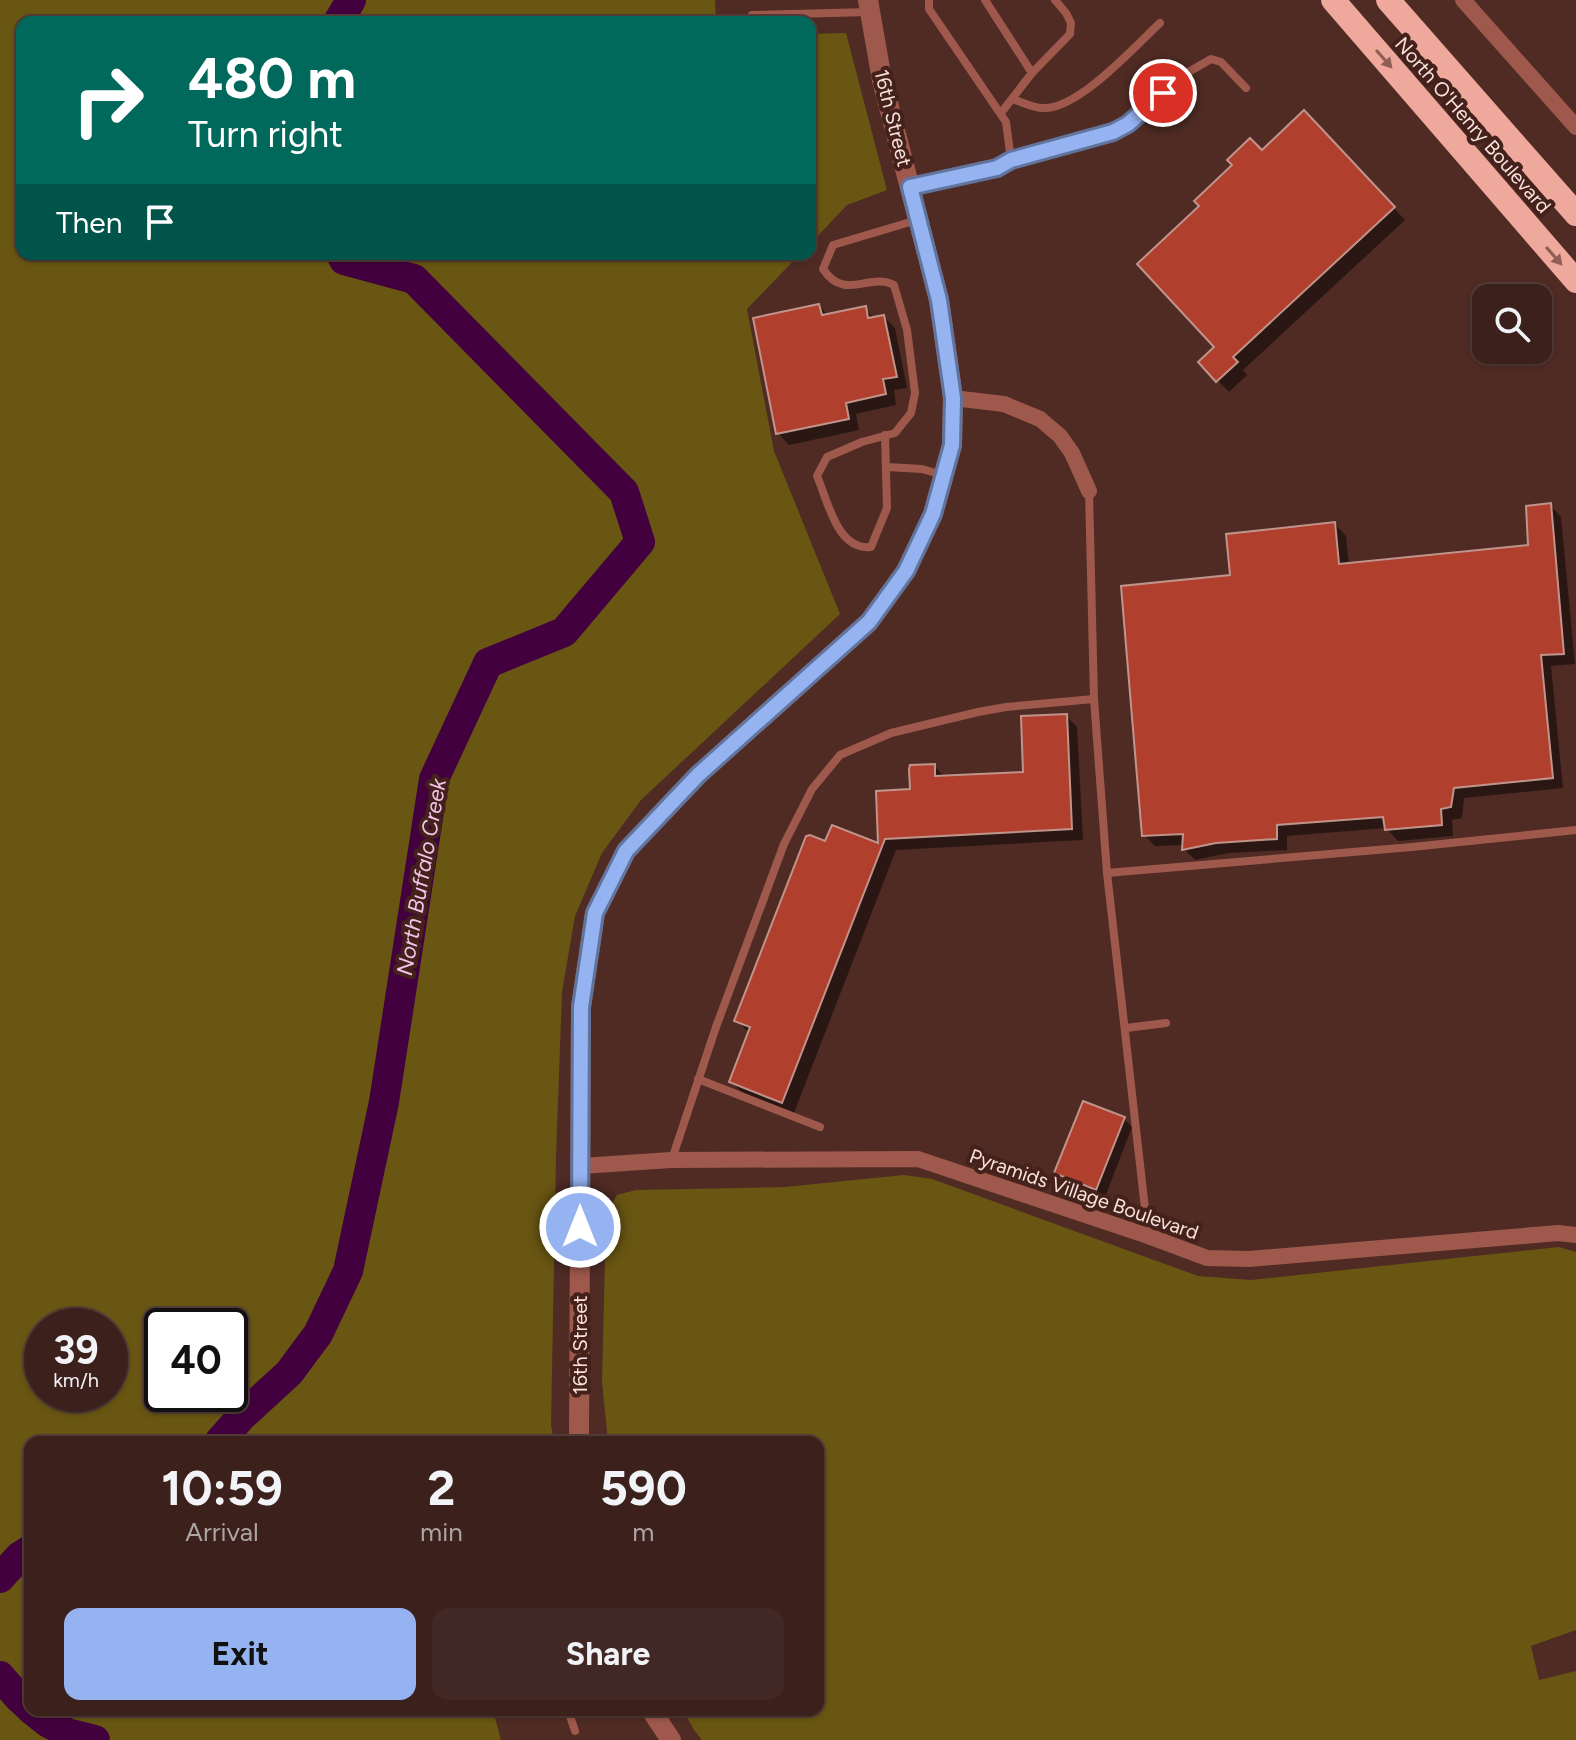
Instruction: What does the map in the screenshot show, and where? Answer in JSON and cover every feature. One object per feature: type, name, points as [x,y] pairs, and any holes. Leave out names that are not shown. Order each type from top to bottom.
[{"type":"highway","name":"North O'Henry Boulevard","points":[[1333,0],[1576,281]]},
{"type":"highway","name":"North O'Henry Boulevard","points":[[1388,0],[1576,214]]},
{"type":"street","points":[[1463,0],[1576,127]]},
{"type":"street","name":"16th Street","points":[[579,1436],[581,1007],[595,913],[626,851],[698,775],[869,622],[906,571],[933,514],[952,445],[953,398],[939,300],[882,80],[869,6]]},
{"type":"street","points":[[953,398],[1004,404],[1040,419],[1060,436],[1072,453],[1089,491]]},
{"type":"street","name":"Pyramids Village Boulevard","points":[[581,1166],[671,1160],[918,1159],[1207,1258],[1249,1259],[1558,1233],[1576,1235]]},
{"type":"street","points":[[655,1716],[671,1740]]},
{"type":"lane","points":[[929,0],[929,9],[1006,122],[1011,160]]},
{"type":"lane","points":[[985,0],[1032,73]]},
{"type":"lane","points":[[1001,113],[1032,73],[1070,34],[1071,23],[1055,0]]},
{"type":"lane","points":[[752,15],[869,6]]},
{"type":"lane","points":[[1012,99],[1044,109],[1066,102],[1094,86],[1160,23]]},
{"type":"lane","points":[[910,187],[997,168],[1011,160],[1113,132],[1128,124],[1180,77],[1211,59],[1221,62],[1246,88]]},
{"type":"lane","points":[[885,435],[887,508],[871,547],[861,548],[841,534],[817,476],[827,457],[862,442],[885,435],[895,433],[911,413],[915,393],[907,330],[894,285],[876,282],[849,286],[829,277],[823,269],[833,245],[918,219]]},
{"type":"lane","points":[[887,467],[922,469],[944,475]]},
{"type":"lane","points":[[1089,491],[1094,699],[1107,873],[1148,1236]]},
{"type":"lane","points":[[671,1160],[784,844],[812,789],[840,755],[891,733],[978,712],[1094,699]]},
{"type":"lane","points":[[1107,873],[1576,830]]},
{"type":"lane","points":[[1126,1028],[1166,1023]]},
{"type":"lane","points":[[698,1079],[820,1127]]},
{"type":"lane","points":[[570,1716],[575,1731]]},
{"type":"shaded area","points":[[0,0],[715,0],[716,16],[16,16],[16,260],[794,260],[747,309],[774,451],[840,614],[641,800],[602,853],[575,916],[562,992],[556,1157],[553,1436],[24,1436],[24,1716],[495,1716],[501,1740],[0,1740]]},
{"type":"shaded area","points":[[846,33],[887,190],[847,205],[816,238],[816,34]]},
{"type":"shaded area","points":[[904,1175],[932,1179],[1198,1276],[1251,1280],[1559,1247],[1576,1252],[1576,1630],[1531,1646],[1539,1680],[1576,1671],[1576,1740],[702,1740],[686,1716],[824,1716],[824,1436],[607,1436],[602,1381],[606,1214],[617,1195],[636,1190],[785,1187]]},
{"type":"building","points":[[1304,110],[1395,207],[1233,357],[1238,362],[1216,382],[1198,362],[1214,347],[1137,264],[1199,206],[1194,201],[1232,165],[1227,160],[1250,138],[1262,150]]},
{"type":"building","points":[[819,304],[822,315],[866,306],[868,318],[884,315],[897,377],[883,379],[886,394],[846,403],[849,419],[776,434],[753,318]]},
{"type":"building","points":[[1551,503],[1564,654],[1541,655],[1553,778],[1454,788],[1451,807],[1441,809],[1442,825],[1385,830],[1383,817],[1277,825],[1277,839],[1216,843],[1182,850],[1183,834],[1142,836],[1121,586],[1230,575],[1226,534],[1335,522],[1339,564],[1528,545],[1526,506]]},
{"type":"building","points":[[1067,714],[1072,829],[885,839],[782,1103],[729,1082],[750,1027],[734,1021],[806,836],[825,841],[832,825],[878,843],[876,791],[910,789],[910,765],[935,764],[935,776],[1023,772],[1021,716]]},
{"type":"building","points":[[1083,1101],[1125,1117],[1096,1190],[1054,1173]]},
{"type":"waterway","name":"North Buffalo Creek","points":[[342,16],[351,0]]},
{"type":"waterway","name":"North Buffalo Creek","points":[[224,1436],[289,1373],[318,1334],[348,1271],[384,1102],[434,779],[488,663],[564,632],[640,542],[624,492],[414,279],[344,260]]},
{"type":"waterway","name":"North Buffalo Creek","points":[[0,1578],[24,1554]]},
{"type":"waterway","name":"North Buffalo Creek","points":[[0,1676],[24,1703]]},
{"type":"waterway","name":"North Buffalo Creek","points":[[40,1716],[67,1733],[95,1740]]},
{"type":"route","points":[[580,1227],[581,1007],[595,913],[620,862],[626,851],[698,775],[869,622],[906,571],[933,514],[952,445],[953,398],[939,300],[910,187],[997,168],[1011,160],[1113,132],[1128,124],[1163,93]]}]
